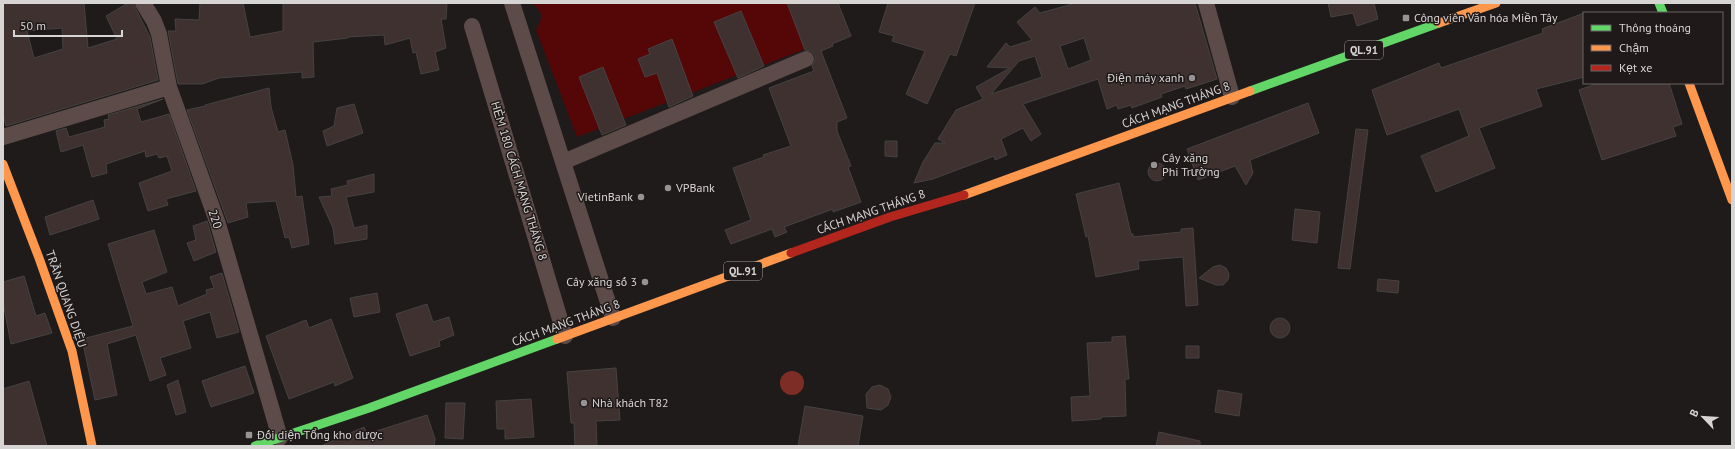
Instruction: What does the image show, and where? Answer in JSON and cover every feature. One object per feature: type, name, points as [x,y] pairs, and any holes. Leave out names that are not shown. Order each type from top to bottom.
[{"type":"main road","name":"CÁCH MẠNG THÁNG 8","points":[[254,446],[369,408],[890,217],[978,191],[1232,97],[1496,3]]},
{"type":"main road","points":[[1689,84],[1732,200]]},
{"type":"main road","name":"TRẦN QUANG DIỆU","points":[[3,164],[39,258],[72,351],[92,446]]},
{"type":"street","name":"220","points":[[143,3],[154,21],[159,34],[169,87],[218,224],[280,438]]},
{"type":"street","points":[[512,3],[613,318]]},
{"type":"street","points":[[1206,3],[1232,97]]},
{"type":"street","name":"HẺM 180 CÁCH MẠNG THÁNG 8","points":[[472,26],[565,336]]},
{"type":"street","points":[[563,162],[806,59]]},
{"type":"street","points":[[3,137],[169,87]]},
{"type":"shaded area","points":[[531,3],[835,3],[844,34],[577,137],[536,30],[541,18],[540,12]]},
{"type":"shaded area","points":[[792,371],[797,372],[803,378],[803,388],[797,394],[792,395],[787,394],[781,388],[780,383],[781,378],[787,372]]},
{"type":"building","points":[[3,3],[84,3],[88,48],[117,39],[106,16],[128,3],[133,3],[150,37],[158,80],[6,126],[3,114]],"holes":[[[62,28],[63,49],[34,58],[27,31]]]},
{"type":"building","points":[[200,3],[243,3],[250,37],[283,31],[283,3],[447,3],[446,19],[441,19],[446,48],[435,52],[439,70],[421,74],[416,52],[413,53],[410,38],[385,45],[384,35],[348,37],[313,42],[314,77],[302,78],[302,72],[219,78],[202,84],[178,84],[168,31],[176,31],[175,19],[199,20]]},
{"type":"building","points":[[787,3],[838,3],[851,36],[832,44],[833,46],[821,51],[847,118],[837,122],[837,131],[851,166],[848,167],[861,202],[833,212],[833,209],[784,227],[787,232],[775,237],[772,229],[731,244],[725,230],[751,220],[733,168],[764,157],[763,155],[791,146],[769,88],[814,71],[812,66],[815,61],[815,56],[811,51],[805,50]]},
{"type":"building","points":[[888,3],[975,3],[956,56],[950,54],[927,104],[906,94],[925,51],[892,41],[894,36],[879,32]]},
{"type":"building","points":[[1076,3],[1195,3],[1217,79],[1186,89],[1185,86],[1161,94],[1162,97],[1132,108],[1131,105],[1118,109],[1117,105],[1107,109],[1098,79],[1023,104],[1041,134],[1031,141],[1023,128],[1001,139],[1007,155],[995,160],[994,156],[933,179],[914,183],[923,162],[935,143],[945,143],[938,139],[956,110],[983,99],[976,87],[1010,68],[987,67],[1006,43],[1010,47],[1032,40],[1017,22],[1035,7],[1040,13]],"holes":[[[1084,38],[1091,60],[1068,69],[1060,46]],[[1035,56],[1042,77],[991,94],[1019,61]]]},
{"type":"building","points":[[1328,3],[1374,3],[1378,19],[1357,26],[1353,13],[1331,17]]},
{"type":"building","points":[[741,11],[764,66],[738,78],[714,22]]},
{"type":"building","points":[[1583,13],[1583,77],[1536,89],[1542,106],[1479,128],[1495,168],[1436,192],[1421,156],[1469,136],[1459,109],[1387,135],[1372,90],[1439,63],[1441,68],[1543,33],[1542,29]]},
{"type":"building","points":[[672,39],[693,96],[669,107],[657,73],[645,77],[638,59],[650,54],[648,49]]},
{"type":"building","points":[[603,67],[626,125],[602,135],[579,77]]},
{"type":"building","points":[[1596,84],[1669,84],[1682,124],[1673,127],[1676,136],[1602,160],[1579,90]]},
{"type":"building","points":[[269,88],[271,107],[278,132],[285,130],[293,165],[296,197],[302,196],[309,244],[292,248],[289,237],[285,238],[276,201],[246,203],[248,217],[228,223],[187,110]]},
{"type":"building","points":[[163,99],[137,109],[141,122],[169,114],[196,191],[166,199],[168,205],[148,211],[139,183],[172,171],[167,156],[159,158],[157,154],[146,157],[145,151],[106,164],[107,173],[92,177],[83,145],[61,152],[56,131],[66,128],[69,137],[105,127],[104,120],[109,119],[108,115]]},
{"type":"building","points":[[1308,103],[1319,133],[1250,160],[1253,173],[1246,185],[1235,166],[1198,180],[1187,149]]},
{"type":"building","points":[[354,104],[363,133],[327,146],[323,131],[334,126],[337,108]]},
{"type":"building","points":[[1356,129],[1368,130],[1350,269],[1338,268]]},
{"type":"building","points":[[885,141],[897,141],[897,157],[885,156]]},
{"type":"building","points":[[1157,163],[1163,166],[1166,172],[1163,178],[1157,181],[1151,178],[1148,172],[1151,166]]},
{"type":"building","points":[[374,174],[374,192],[346,197],[354,228],[367,225],[367,239],[335,244],[333,228],[319,197],[332,196],[331,189],[348,185],[347,181]]},
{"type":"building","points":[[1119,183],[1133,237],[1181,232],[1181,229],[1193,228],[1198,305],[1186,306],[1183,257],[1138,261],[1139,269],[1096,277],[1088,236],[1086,237],[1076,194]]},
{"type":"building","points":[[93,200],[99,219],[50,235],[45,217]]},
{"type":"building","points":[[1295,209],[1320,212],[1317,243],[1292,240]]},
{"type":"building","points":[[207,221],[216,252],[194,261],[187,243],[196,240],[193,226]]},
{"type":"building","points":[[154,230],[167,272],[142,282],[146,294],[172,287],[178,306],[207,294],[206,290],[214,288],[210,277],[222,273],[239,332],[217,338],[210,312],[183,321],[191,348],[160,358],[166,375],[150,381],[136,335],[107,344],[117,395],[95,400],[82,339],[133,326],[108,244]]},
{"type":"building","points":[[1220,265],[1226,268],[1229,274],[1228,280],[1223,285],[1216,285],[1199,278],[1213,267]]},
{"type":"building","points":[[24,276],[36,316],[45,313],[52,333],[11,344],[3,302],[3,282]]},
{"type":"building","points":[[1378,279],[1399,281],[1398,293],[1377,291]]},
{"type":"building","points":[[377,293],[380,312],[354,317],[350,298]]},
{"type":"building","points":[[427,304],[433,322],[449,317],[454,335],[439,341],[440,346],[410,356],[396,314]]},
{"type":"building","points":[[1280,318],[1287,321],[1290,328],[1287,335],[1280,338],[1273,335],[1270,328],[1273,321]]},
{"type":"building","points":[[331,319],[353,378],[335,386],[334,382],[289,399],[266,336],[306,320],[309,328]]},
{"type":"building","points":[[1125,336],[1129,379],[1125,379],[1126,416],[1101,417],[1101,419],[1072,421],[1071,397],[1090,396],[1087,343],[1112,342],[1112,337]]},
{"type":"building","points":[[1186,346],[1199,346],[1199,358],[1186,358]]},
{"type":"building","points":[[245,366],[254,393],[211,407],[202,381]]},
{"type":"building","points":[[616,368],[620,420],[596,421],[597,446],[575,446],[574,423],[571,423],[567,372]]},
{"type":"building","points":[[178,380],[186,412],[176,415],[167,385]]},
{"type":"building","points":[[29,381],[47,446],[3,446],[3,389]]},
{"type":"building","points":[[880,385],[888,389],[891,397],[888,405],[881,410],[867,408],[866,394],[872,387]]},
{"type":"building","points":[[1218,390],[1242,394],[1239,416],[1215,412]]},
{"type":"building","points":[[531,399],[534,437],[505,439],[505,429],[497,429],[496,401]]},
{"type":"building","points":[[446,403],[465,403],[463,439],[445,438]]},
{"type":"building","points":[[805,406],[863,416],[858,446],[798,446]]},
{"type":"building","points":[[427,415],[435,439],[434,446],[321,446],[364,427],[367,434]]},
{"type":"building","points":[[1159,432],[1200,441],[1200,446],[1156,446]]},
{"type":"traffic: fast","points":[[1659,3],[1663,12]]},
{"type":"traffic: fast","points":[[1250,91],[1439,23]]},
{"type":"traffic: fast","points":[[255,446],[369,408],[557,339]]},
{"type":"traffic: slow","points":[[1439,23],[1496,3]]},
{"type":"traffic: slow","points":[[1689,84],[1732,200]]},
{"type":"traffic: slow","points":[[964,195],[1250,91]]},
{"type":"traffic: slow","points":[[3,164],[39,258],[72,351],[92,446]]},
{"type":"traffic: slow","points":[[557,339],[791,253]]},
{"type":"traffic: jam","points":[[791,253],[890,217],[964,195]]},
{"type":"place","name":"Công viên Văn hóa Miền Tây","points":[[1406,18]]},
{"type":"place","name":"Điện máy xanh","points":[[1192,78]]},
{"type":"place","name":"Cây xăng Phi Trường","points":[[1154,165]]},
{"type":"place","name":"VPBank","points":[[668,188]]},
{"type":"place","name":"VietinBank","points":[[641,197]]},
{"type":"place","name":"Cây xăng số 3","points":[[645,282]]},
{"type":"place","name":"Nhà khách T82","points":[[584,403]]},
{"type":"place","name":"Đối diện Tổng kho dược","points":[[249,435]]}]
